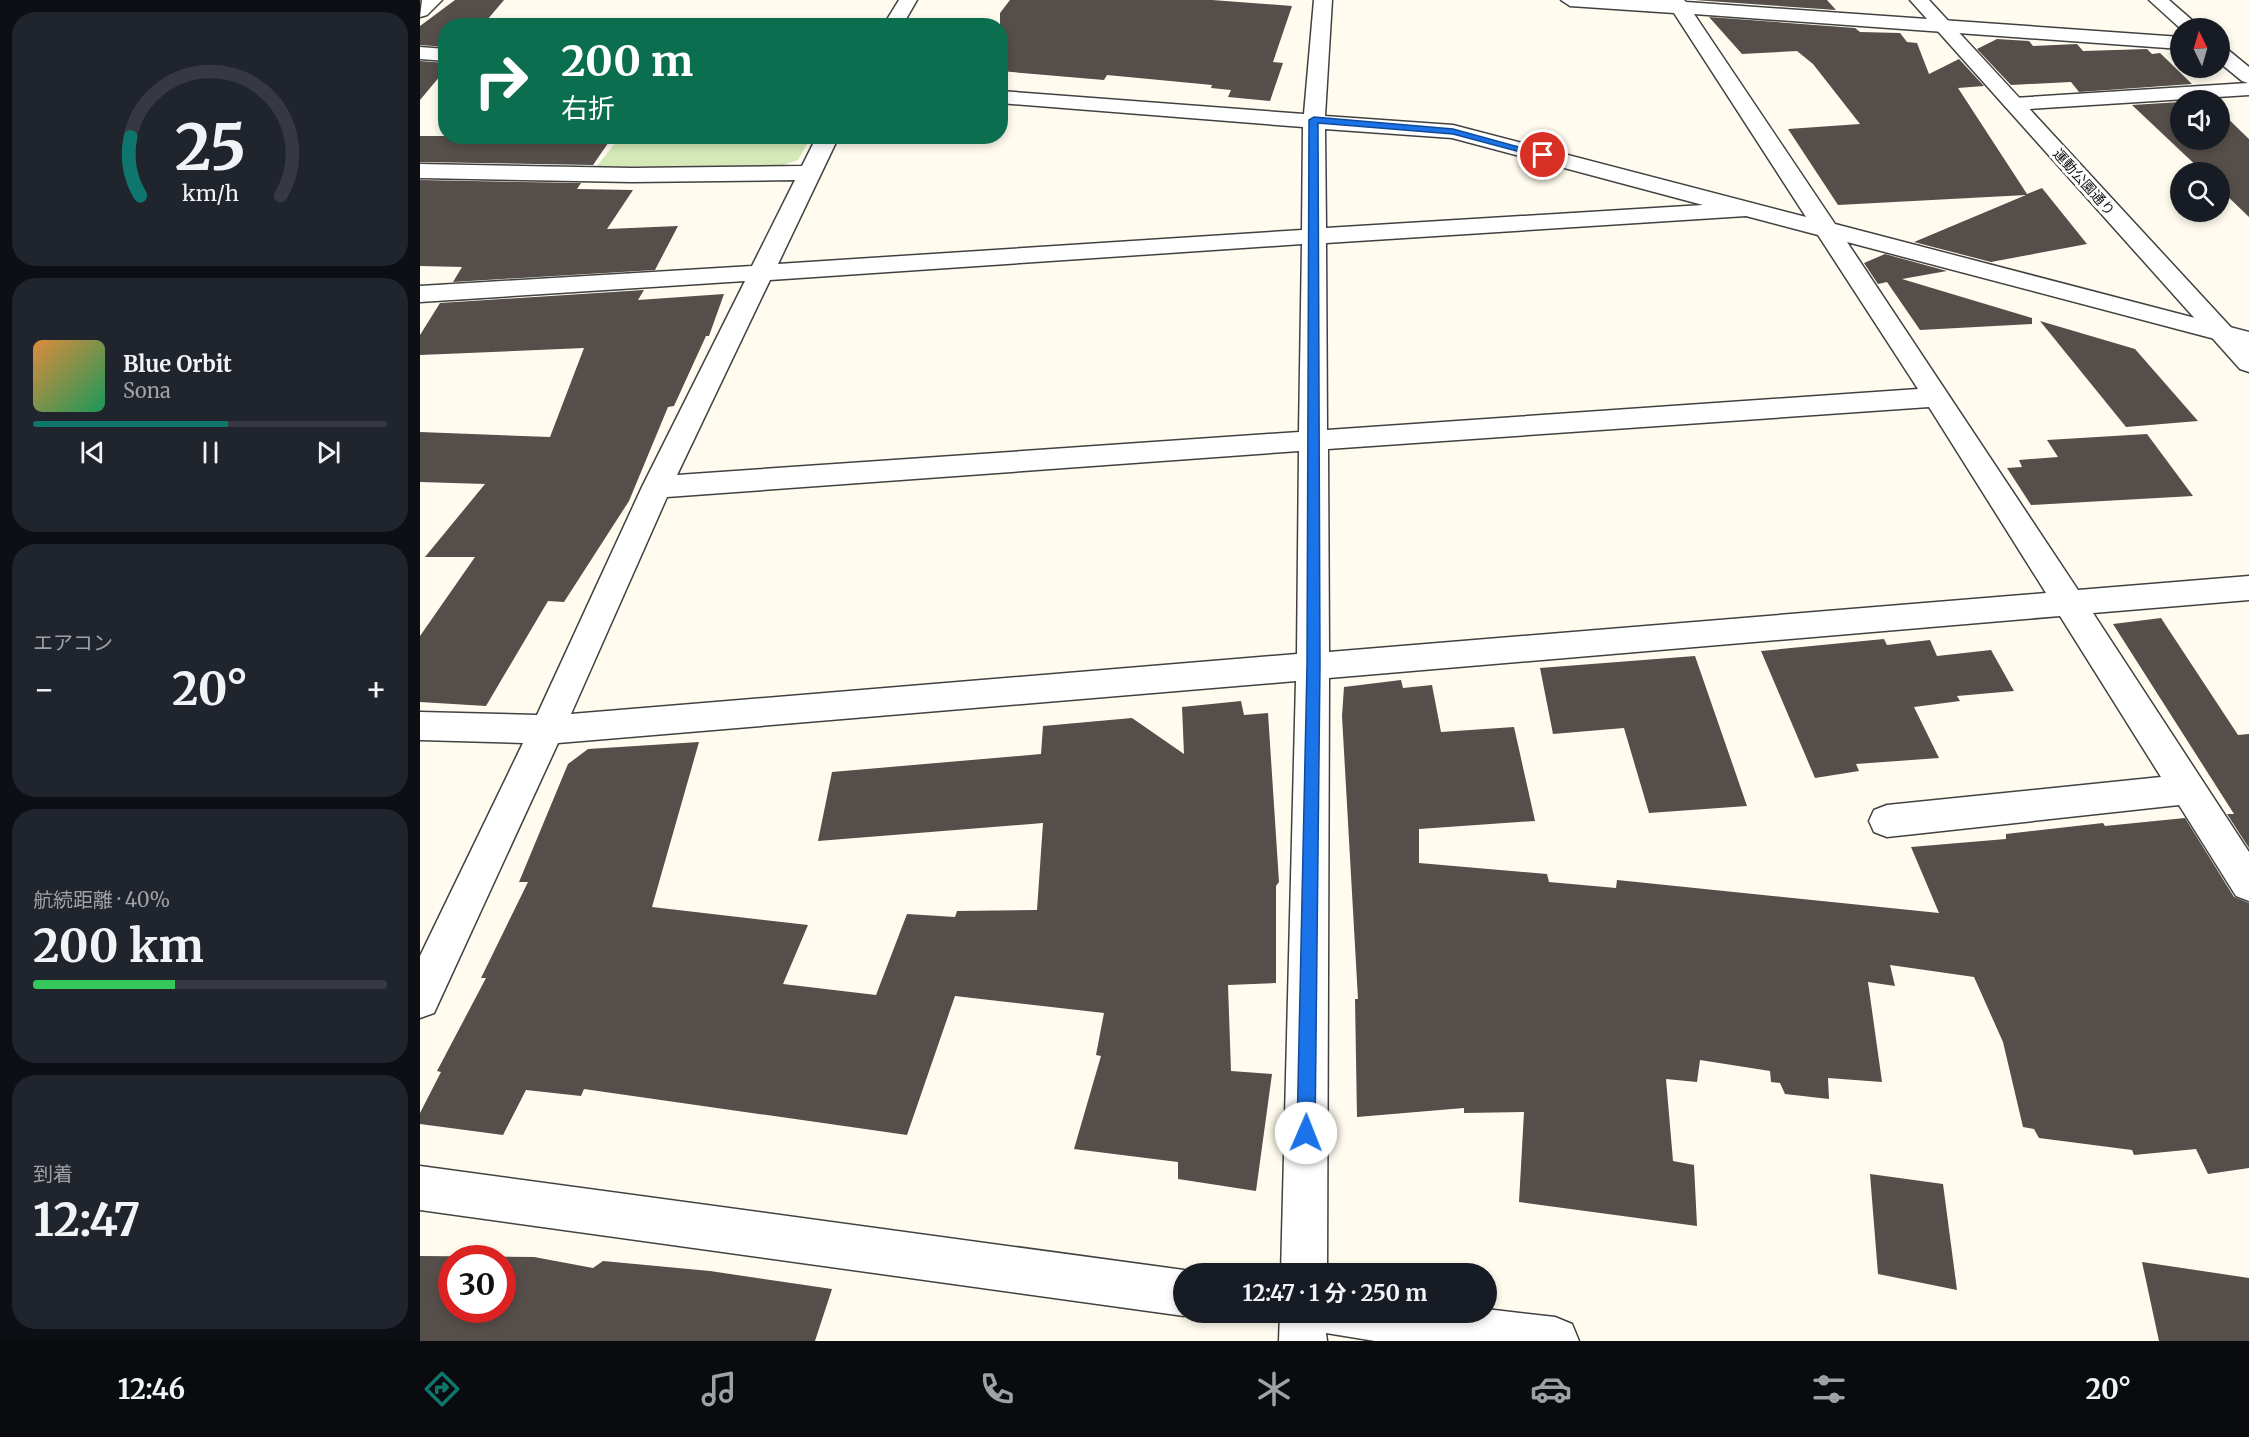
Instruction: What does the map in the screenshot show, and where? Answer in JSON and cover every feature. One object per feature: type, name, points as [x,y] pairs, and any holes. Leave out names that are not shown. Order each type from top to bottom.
[{"type":"street","points":[[420,11],[433,0]]},
{"type":"street","points":[[897,18],[908,0]]},
{"type":"street","points":[[1304,1263],[1314,665],[1314,120],[1323,0]]},
{"type":"street","points":[[1570,0],[1677,4],[2170,42]]},
{"type":"street","name":"運動公園通り","points":[[1919,0],[2249,363]]},
{"type":"street","points":[[2158,0],[2180,18]]},
{"type":"street","points":[[1677,4],[1937,397],[2249,884]]},
{"type":"street","points":[[2230,49],[2249,52]]},
{"type":"street","points":[[420,53],[438,54]]},
{"type":"street","points":[[2230,61],[2249,77]]},
{"type":"street","points":[[2014,104],[2249,89]]},
{"type":"street","points":[[1008,98],[1453,132],[2249,340]]},
{"type":"street","points":[[420,999],[547,730],[657,487],[763,274],[824,144]]},
{"type":"street","points":[[420,171],[633,175],[809,174]]},
{"type":"street","points":[[420,294],[763,274],[1313,234],[1746,209]]},
{"type":"street","points":[[657,487],[1937,397]]},
{"type":"street","points":[[420,726],[547,730],[2249,588]]},
{"type":"street","points":[[1887,821],[2188,789]]},
{"type":"street","points":[[420,1188],[1173,1291]]},
{"type":"street","points":[[1303,1323],[1303,1341]]},
{"type":"street","points":[[1416,1323],[1555,1341]]},
{"type":"green space","points":[[614,144],[807,144],[798,160],[777,167],[597,166]]},
{"type":"building","points":[[455,0],[504,0],[489,18],[438,18],[438,46],[420,45],[420,26]]},
{"type":"building","points":[[1010,0],[1212,0],[1292,6],[1273,62],[1283,63],[1270,101],[1228,97],[1231,90],[1211,88],[1212,85],[1107,75],[1104,80],[1008,72],[1008,18],[1000,18],[1000,13]]},
{"type":"building","points":[[1694,0],[1827,0],[1836,10]]},
{"type":"building","points":[[1709,17],[1855,28],[1860,32],[1900,33],[1907,42],[1917,43],[1929,74],[1959,59],[1984,86],[1958,88],[2027,194],[2042,188],[2087,244],[1991,262],[1914,242],[2026,195],[1838,205],[1788,129],[1860,124],[1813,64],[1797,51],[1742,54]]},
{"type":"building","points":[[1997,39],[2029,41],[2033,46],[2077,44],[2083,51],[2147,49],[2152,54],[2160,53],[2170,63],[2170,78],[2186,78],[2192,84],[2079,92],[2071,82],[2011,85],[1977,49]]},
{"type":"building","points":[[420,61],[438,62],[438,79],[420,100]]},
{"type":"building","points":[[2170,103],[2170,141],[2132,105]]},
{"type":"building","points":[[2230,121],[2249,139],[2249,217],[2230,199],[2230,162],[2192,162],[2180,150],[2230,150]]},
{"type":"building","points":[[420,136],[438,136],[438,144],[607,144],[593,165],[420,162]]},
{"type":"building","points":[[420,180],[581,183],[577,189],[633,190],[607,229],[678,226],[655,270],[453,282],[462,267],[420,266]]},
{"type":"building","points":[[1885,254],[1947,271],[1902,279],[2032,318],[2032,324],[1920,330],[1887,282],[1878,284],[1864,263]]},
{"type":"building","points":[[644,290],[638,300],[724,294],[709,336],[706,336],[674,406],[668,407],[629,501],[564,602],[548,601],[486,706],[420,702],[420,636],[475,557],[425,557],[485,484],[420,482],[420,432],[550,437],[584,348],[420,355],[420,335],[440,303]]},
{"type":"building","points":[[2040,321],[2135,349],[2198,421],[2126,427]]},
{"type":"building","points":[[2147,434],[2193,496],[2031,505],[2007,468],[2022,467],[2019,460],[2058,457],[2047,440]]},
{"type":"building","points":[[2161,618],[2238,735],[2249,734],[2249,848],[2227,814],[2234,814],[2113,624]]},
{"type":"building","points":[[1884,639],[1887,645],[1930,640],[1937,656],[1991,650],[2014,691],[1957,696],[1960,701],[1914,707],[1939,758],[1856,764],[1859,771],[1815,778],[1761,651]]},
{"type":"building","points":[[1695,656],[1747,806],[1649,813],[1624,728],[1553,734],[1540,668]]},
{"type":"building","points":[[1401,680],[1403,688],[1432,685],[1441,732],[1514,727],[1535,821],[1419,829],[1419,863],[1547,874],[1549,882],[1616,888],[1617,880],[1939,913],[1911,847],[2006,839],[2006,834],[2103,823],[2105,826],[2185,818],[2234,897],[2249,903],[2249,1168],[2208,1174],[2196,1149],[2134,1155],[2132,1150],[2039,1138],[2034,1129],[2023,1127],[2003,1042],[1974,977],[1890,965],[1895,986],[1868,982],[1882,1082],[1828,1078],[1829,1099],[1785,1094],[1780,1083],[1771,1082],[1770,1071],[1700,1060],[1697,1082],[1666,1079],[1673,1161],[1694,1165],[1697,1226],[1519,1202],[1524,1112],[1464,1113],[1464,1108],[1357,1117],[1355,999],[1358,999],[1342,716],[1344,687]]},
{"type":"building","points":[[1241,701],[1244,715],[1268,713],[1279,882],[1276,886],[1276,983],[1228,985],[1231,1071],[1272,1074],[1256,1191],[1178,1179],[1178,1162],[1074,1149],[1101,1056],[1096,1055],[1104,1013],[955,996],[907,1135],[584,1089],[581,1096],[526,1090],[503,1135],[420,1124],[420,1113],[441,1072],[437,1071],[486,978],[481,978],[528,882],[519,882],[568,764],[588,749],[699,742],[652,907],[808,925],[783,984],[876,995],[907,914],[955,917],[957,911],[1037,910],[1043,823],[818,841],[832,772],[1041,754],[1043,726],[1132,718],[1184,754],[1182,707]]},
{"type":"building","points":[[1870,1174],[1943,1184],[1957,1290],[1878,1274]]},
{"type":"building","points":[[420,1256],[438,1256],[438,1323],[516,1323],[516,1257],[534,1257],[593,1268],[603,1261],[710,1271],[832,1289],[815,1341],[420,1341]]},
{"type":"building","points":[[2142,1262],[2249,1278],[2249,1341],[2159,1341]]},
{"type":"route","points":[[1306,1133],[1314,665],[1314,120],[1453,132],[1543,155]]}]
